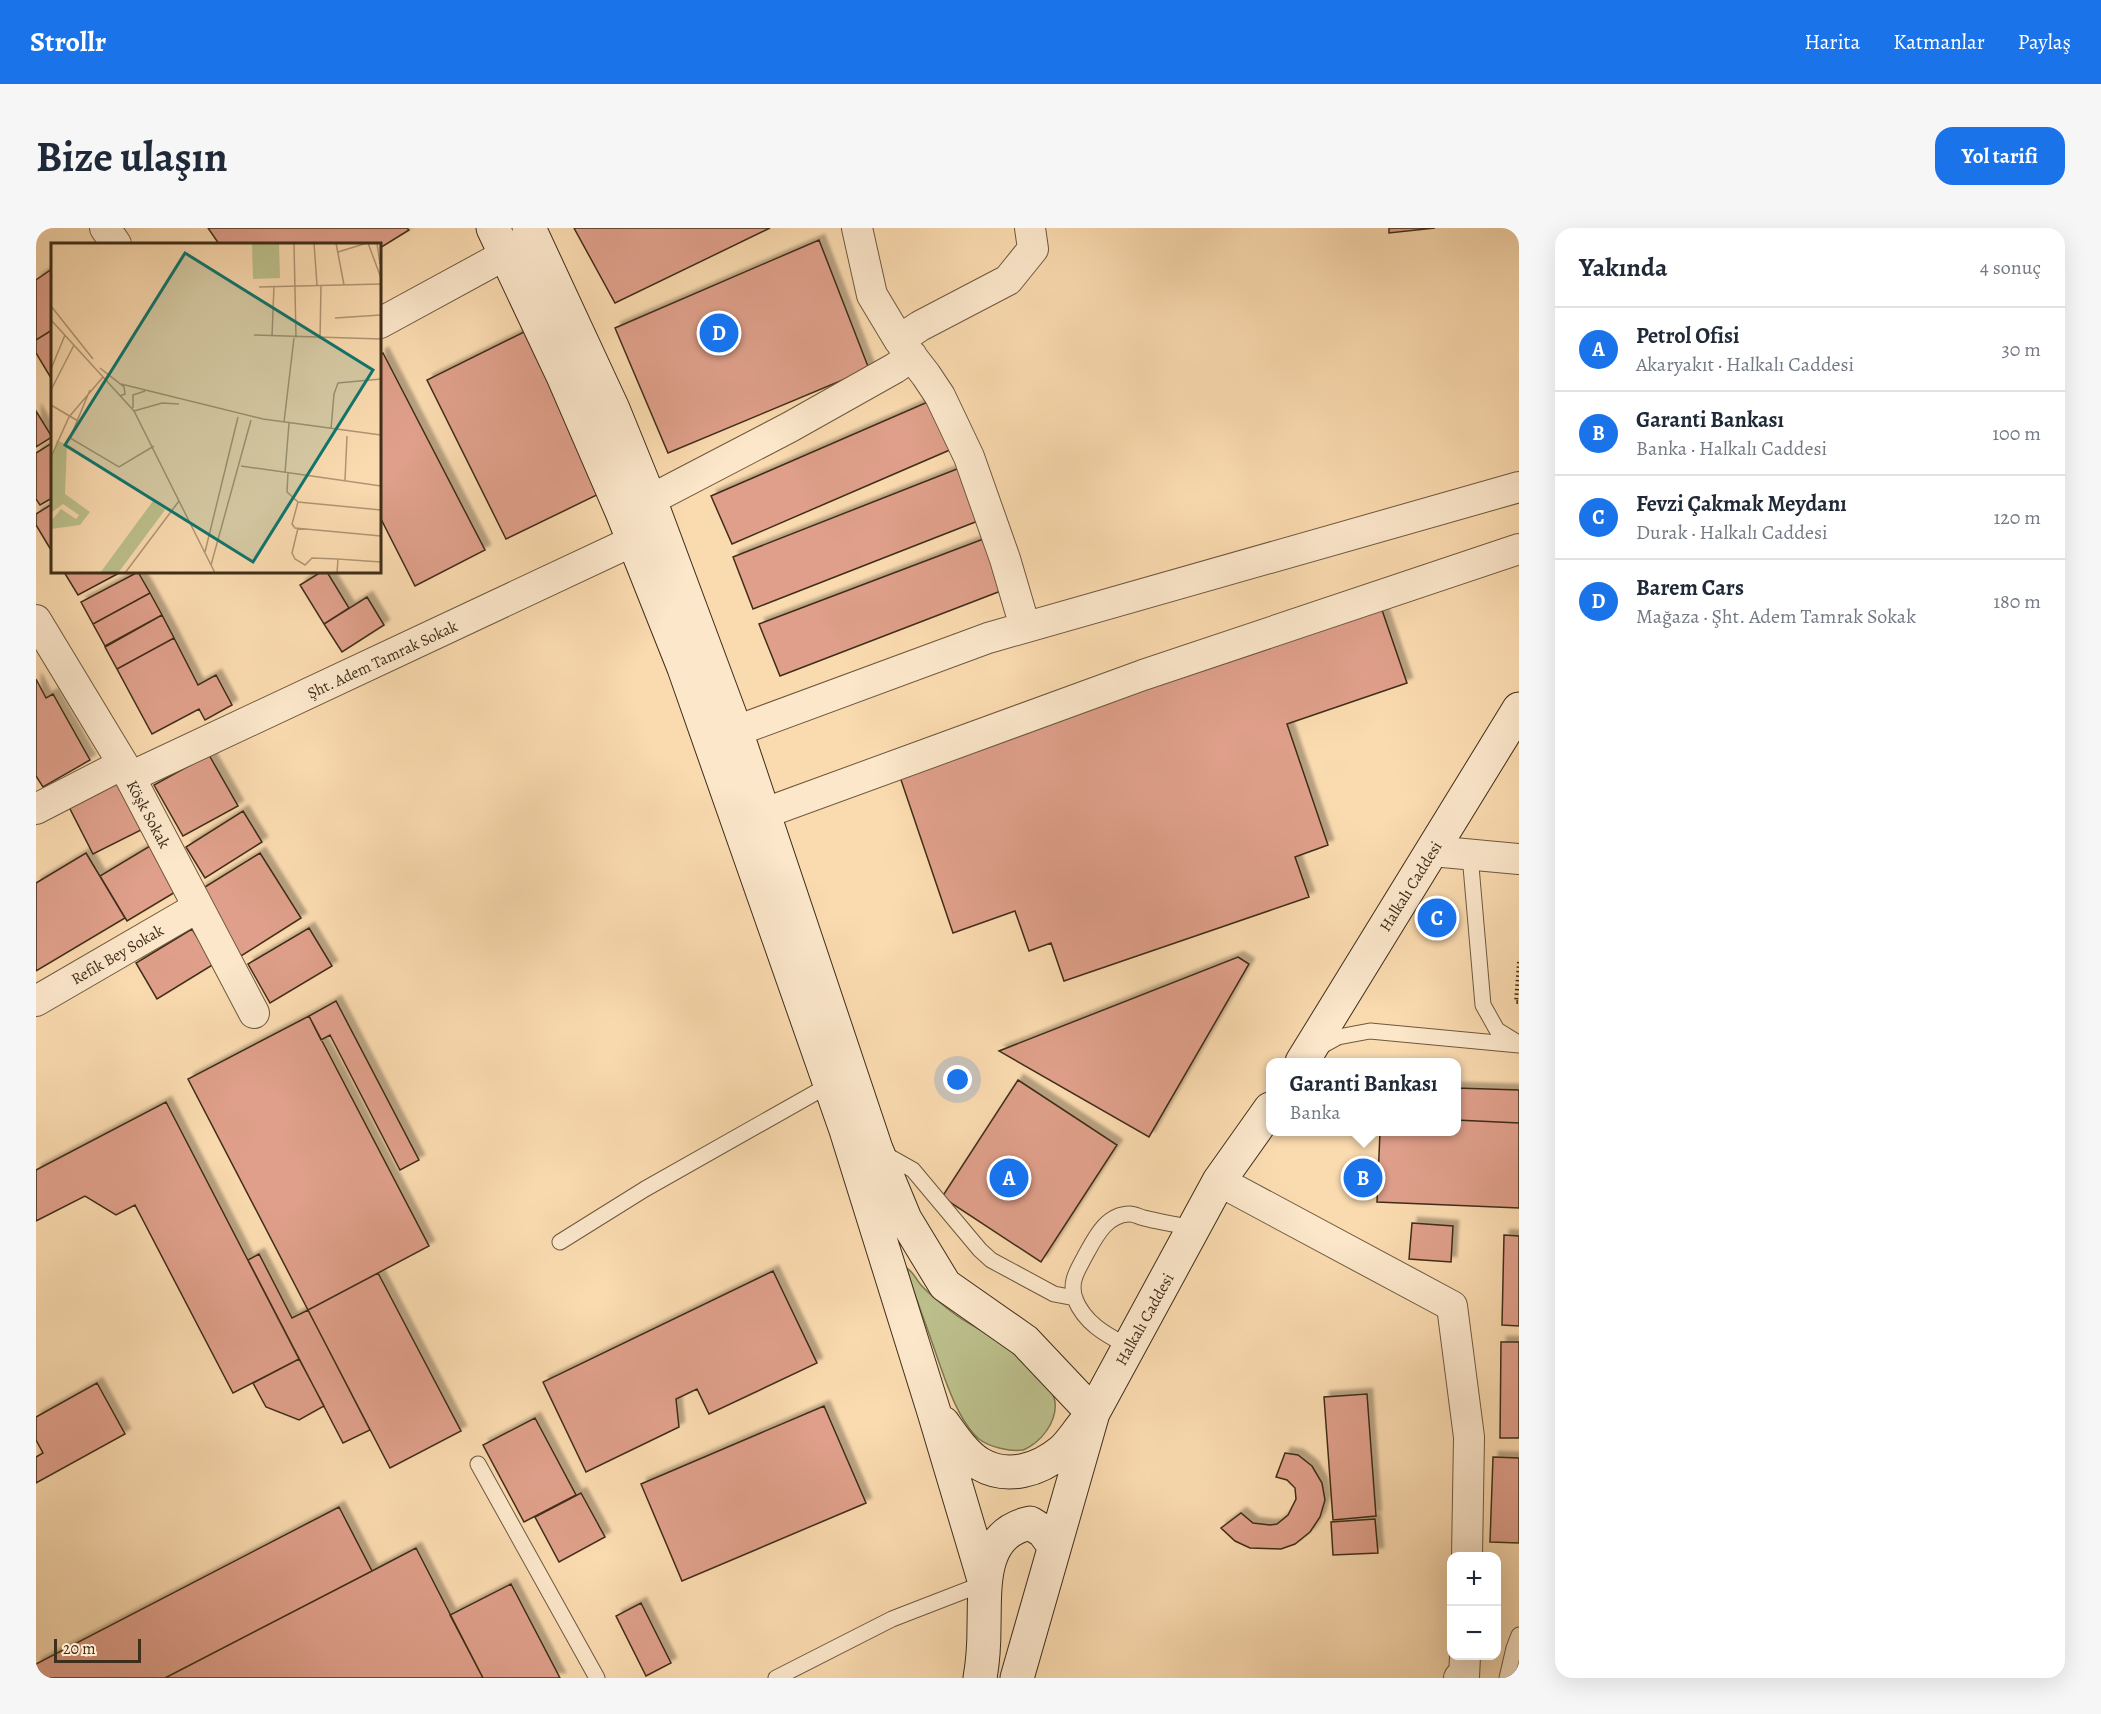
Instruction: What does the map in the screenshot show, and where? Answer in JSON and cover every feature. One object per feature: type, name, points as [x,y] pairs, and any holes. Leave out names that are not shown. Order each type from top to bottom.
[{"type":"main road","points":[[529,228],[612,409],[635,517],[684,668],[846,1130],[986,1582]]},
{"type":"main road","points":[[499,242],[563,376],[635,517],[736,730],[876,1149],[905,1219],[945,1285],[1024,1341],[1093,1413],[1063,1450],[1044,1463],[1025,1470],[1003,1473],[979,1464],[960,1445],[934,1412]]},
{"type":"main road","name":"Halkalı Caddesi","points":[[1304,1058],[1519,709]]},
{"type":"main road","name":"Halkalı Caddesi","points":[[1017,1678],[1093,1413],[1219,1182],[1266,1114]]},
{"type":"main road","points":[[980,1678],[984,1653],[986,1582],[992,1553],[1003,1536],[1014,1527],[1030,1523],[1043,1531],[1054,1546]]},
{"type":"street","points":[[105,228],[115,243]]},
{"type":"street","points":[[857,228],[872,295],[905,348],[940,396],[969,457],[1005,559],[1025,627]]},
{"type":"street","name":"Şht. Adem Tamrak Sokak","points":[[36,809],[126,770],[635,517],[895,368],[920,326],[1008,280],[1033,249],[1030,228]]},
{"type":"street","points":[[381,322],[499,242]]},
{"type":"street","points":[[736,730],[988,638],[1519,487]]},
{"type":"street","points":[[765,813],[1143,675],[1519,549]]},
{"type":"street","name":"Köşk Sokak","points":[[38,627],[126,770],[254,1013]]},
{"type":"street","points":[[1432,851],[1519,859]]},
{"type":"street","name":"Refik Bey Sokak","points":[[36,1001],[198,908]]},
{"type":"street","points":[[1219,1182],[1452,1305],[1469,1437],[1467,1552]]},
{"type":"street","points":[[1459,1678],[1464,1678],[1465,1660]]},
{"type":"lane","points":[[1470,855],[1483,1005],[1497,1030],[1519,1044]]},
{"type":"lane","points":[[1304,1058],[1338,1037],[1370,1032],[1519,1044]]},
{"type":"lane","points":[[560,1242],[645,1189],[829,1085]]},
{"type":"lane","points":[[876,1149],[913,1170],[991,1260],[1018,1272],[1054,1294],[1075,1298]]},
{"type":"lane","points":[[1129,1347],[1101,1332],[1084,1314],[1075,1298],[1072,1281],[1096,1233],[1106,1224],[1131,1214],[1194,1228]]},
{"type":"lane","points":[[478,1464],[597,1678]]},
{"type":"lane","points":[[776,1678],[892,1619],[986,1582]]},
{"type":"lane","points":[[1507,1678],[1519,1635]]},
{"type":"path","points":[[1519,962],[1516,1002],[1519,1002]]},
{"type":"green space","points":[[907,1268],[938,1301],[960,1318],[1005,1346],[1049,1387],[1055,1402],[1053,1418],[1041,1438],[1028,1448],[1012,1450],[1000,1448],[983,1442],[970,1430],[948,1388]]},
{"type":"building","points":[[208,228],[407,228],[409,230],[381,247],[381,243],[218,243]]},
{"type":"building","points":[[574,228],[770,228],[615,303]]},
{"type":"building","points":[[1389,228],[1435,228],[1389,233]]},
{"type":"building","points":[[819,240],[869,369],[668,453],[615,328]]},
{"type":"building","points":[[51,270],[51,331],[36,340],[36,280]]},
{"type":"building","points":[[51,331],[51,378],[36,353],[36,340]]},
{"type":"building","points":[[526,331],[605,491],[506,539],[427,380]]},
{"type":"building","points":[[383,353],[485,550],[415,586],[381,519],[381,354]]},
{"type":"building","points":[[930,401],[952,449],[732,544],[711,496]]},
{"type":"building","points":[[36,411],[51,438],[36,447]]},
{"type":"building","points":[[51,444],[51,499],[40,505],[36,499],[36,453]]},
{"type":"building","points":[[962,467],[983,519],[753,609],[733,557]]},
{"type":"building","points":[[51,505],[51,550],[36,525],[36,514]]},
{"type":"building","points":[[986,538],[1006,589],[780,676],[759,624]]},
{"type":"building","points":[[65,573],[119,573],[78,595]]},
{"type":"building","points":[[136,573],[139,573],[150,593],[93,624],[81,602]]},
{"type":"building","points":[[319,573],[328,573],[349,608],[324,624],[300,585]]},
{"type":"building","points":[[150,593],[162,615],[105,646],[93,624]]},
{"type":"building","points":[[367,597],[384,625],[342,652],[324,624]]},
{"type":"building","points":[[1381,607],[1407,683],[1287,724],[1328,845],[1295,857],[1309,897],[1064,981],[1051,943],[1029,951],[1015,911],[953,933],[898,771]]},
{"type":"building","points":[[162,615],[174,638],[117,669],[105,647]]},
{"type":"building","points":[[174,638],[198,685],[216,675],[232,705],[205,720],[199,709],[152,734],[117,669]]},
{"type":"building","points":[[36,679],[46,698],[53,694],[90,760],[43,787],[36,776]]},
{"type":"building","points":[[209,755],[238,806],[183,836],[154,785]]},
{"type":"building","points":[[120,779],[145,828],[93,854],[68,805]]},
{"type":"building","points":[[243,811],[262,842],[205,878],[186,847]]},
{"type":"building","points":[[150,846],[177,891],[127,921],[100,876]]},
{"type":"building","points":[[86,853],[125,918],[36,971],[36,883]]},
{"type":"building","points":[[260,853],[301,918],[241,956],[200,890]]},
{"type":"building","points":[[309,928],[332,966],[270,1003],[248,964]]},
{"type":"building","points":[[192,929],[214,964],[157,999],[136,963]]},
{"type":"building","points":[[1238,957],[1249,964],[1149,1137],[999,1051]]},
{"type":"building","points":[[336,1001],[419,1160],[400,1170],[330,1035],[321,1040],[309,1016]]},
{"type":"building","points":[[309,1016],[429,1246],[308,1310],[188,1079]]},
{"type":"building","points":[[1018,1080],[1117,1145],[1041,1262],[942,1197]]},
{"type":"building","points":[[1461,1088],[1519,1090],[1519,1123],[1461,1120]]},
{"type":"building","points":[[166,1102],[299,1359],[233,1393],[135,1205],[116,1215],[85,1196],[36,1221],[36,1170]]},
{"type":"building","points":[[1461,1120],[1519,1123],[1519,1208],[1377,1202],[1380,1136],[1461,1136]]},
{"type":"building","points":[[1412,1223],[1453,1226],[1451,1262],[1409,1259]]},
{"type":"building","points":[[1504,1235],[1519,1236],[1519,1326],[1502,1325]]},
{"type":"building","points":[[259,1254],[292,1318],[308,1310],[370,1430],[343,1443],[248,1260]]},
{"type":"building","points":[[773,1271],[817,1363],[709,1414],[697,1389],[676,1399],[679,1427],[586,1472],[543,1382]]},
{"type":"building","points":[[378,1273],[461,1431],[390,1468],[308,1310]]},
{"type":"building","points":[[1501,1342],[1519,1342],[1519,1438],[1500,1438]]},
{"type":"building","points":[[299,1359],[324,1406],[299,1420],[266,1407],[253,1383]]},
{"type":"building","points":[[97,1383],[125,1434],[36,1483],[36,1457],[43,1453],[36,1440],[36,1417]]},
{"type":"building","points":[[1367,1394],[1376,1516],[1333,1520],[1324,1397]]},
{"type":"building","points":[[824,1406],[866,1503],[682,1581],[641,1484]]},
{"type":"building","points":[[535,1418],[576,1495],[524,1522],[483,1445]]},
{"type":"building","points":[[1285,1453],[1298,1455],[1312,1466],[1322,1483],[1325,1500],[1320,1517],[1310,1532],[1295,1544],[1281,1549],[1250,1548],[1235,1541],[1221,1528],[1241,1513],[1253,1523],[1270,1525],[1277,1524],[1288,1515],[1296,1499],[1295,1488],[1287,1480],[1276,1477]]},
{"type":"building","points":[[1493,1457],[1519,1458],[1519,1543],[1490,1542]]},
{"type":"building","points":[[581,1493],[605,1537],[559,1562],[535,1517]]},
{"type":"building","points":[[339,1507],[372,1571],[165,1678],[36,1678],[36,1664]]},
{"type":"building","points":[[1375,1519],[1378,1553],[1333,1555],[1331,1522]]},
{"type":"building","points":[[416,1548],[483,1678],[165,1678],[372,1571]]},
{"type":"building","points":[[511,1584],[560,1678],[483,1678],[450,1615]]},
{"type":"building","points":[[641,1603],[671,1663],[646,1676],[616,1616]]},
{"type":"place","name":"Barem Cars","points":[[719,333]]},
{"type":"place","name":"Fevzi Çakmak Meydanı","points":[[1437,918]]},
{"type":"place","name":"Petrol Ofisi","points":[[1009,1178]]},
{"type":"place","name":"Garanti Bankası","points":[[1363,1178]]}]
